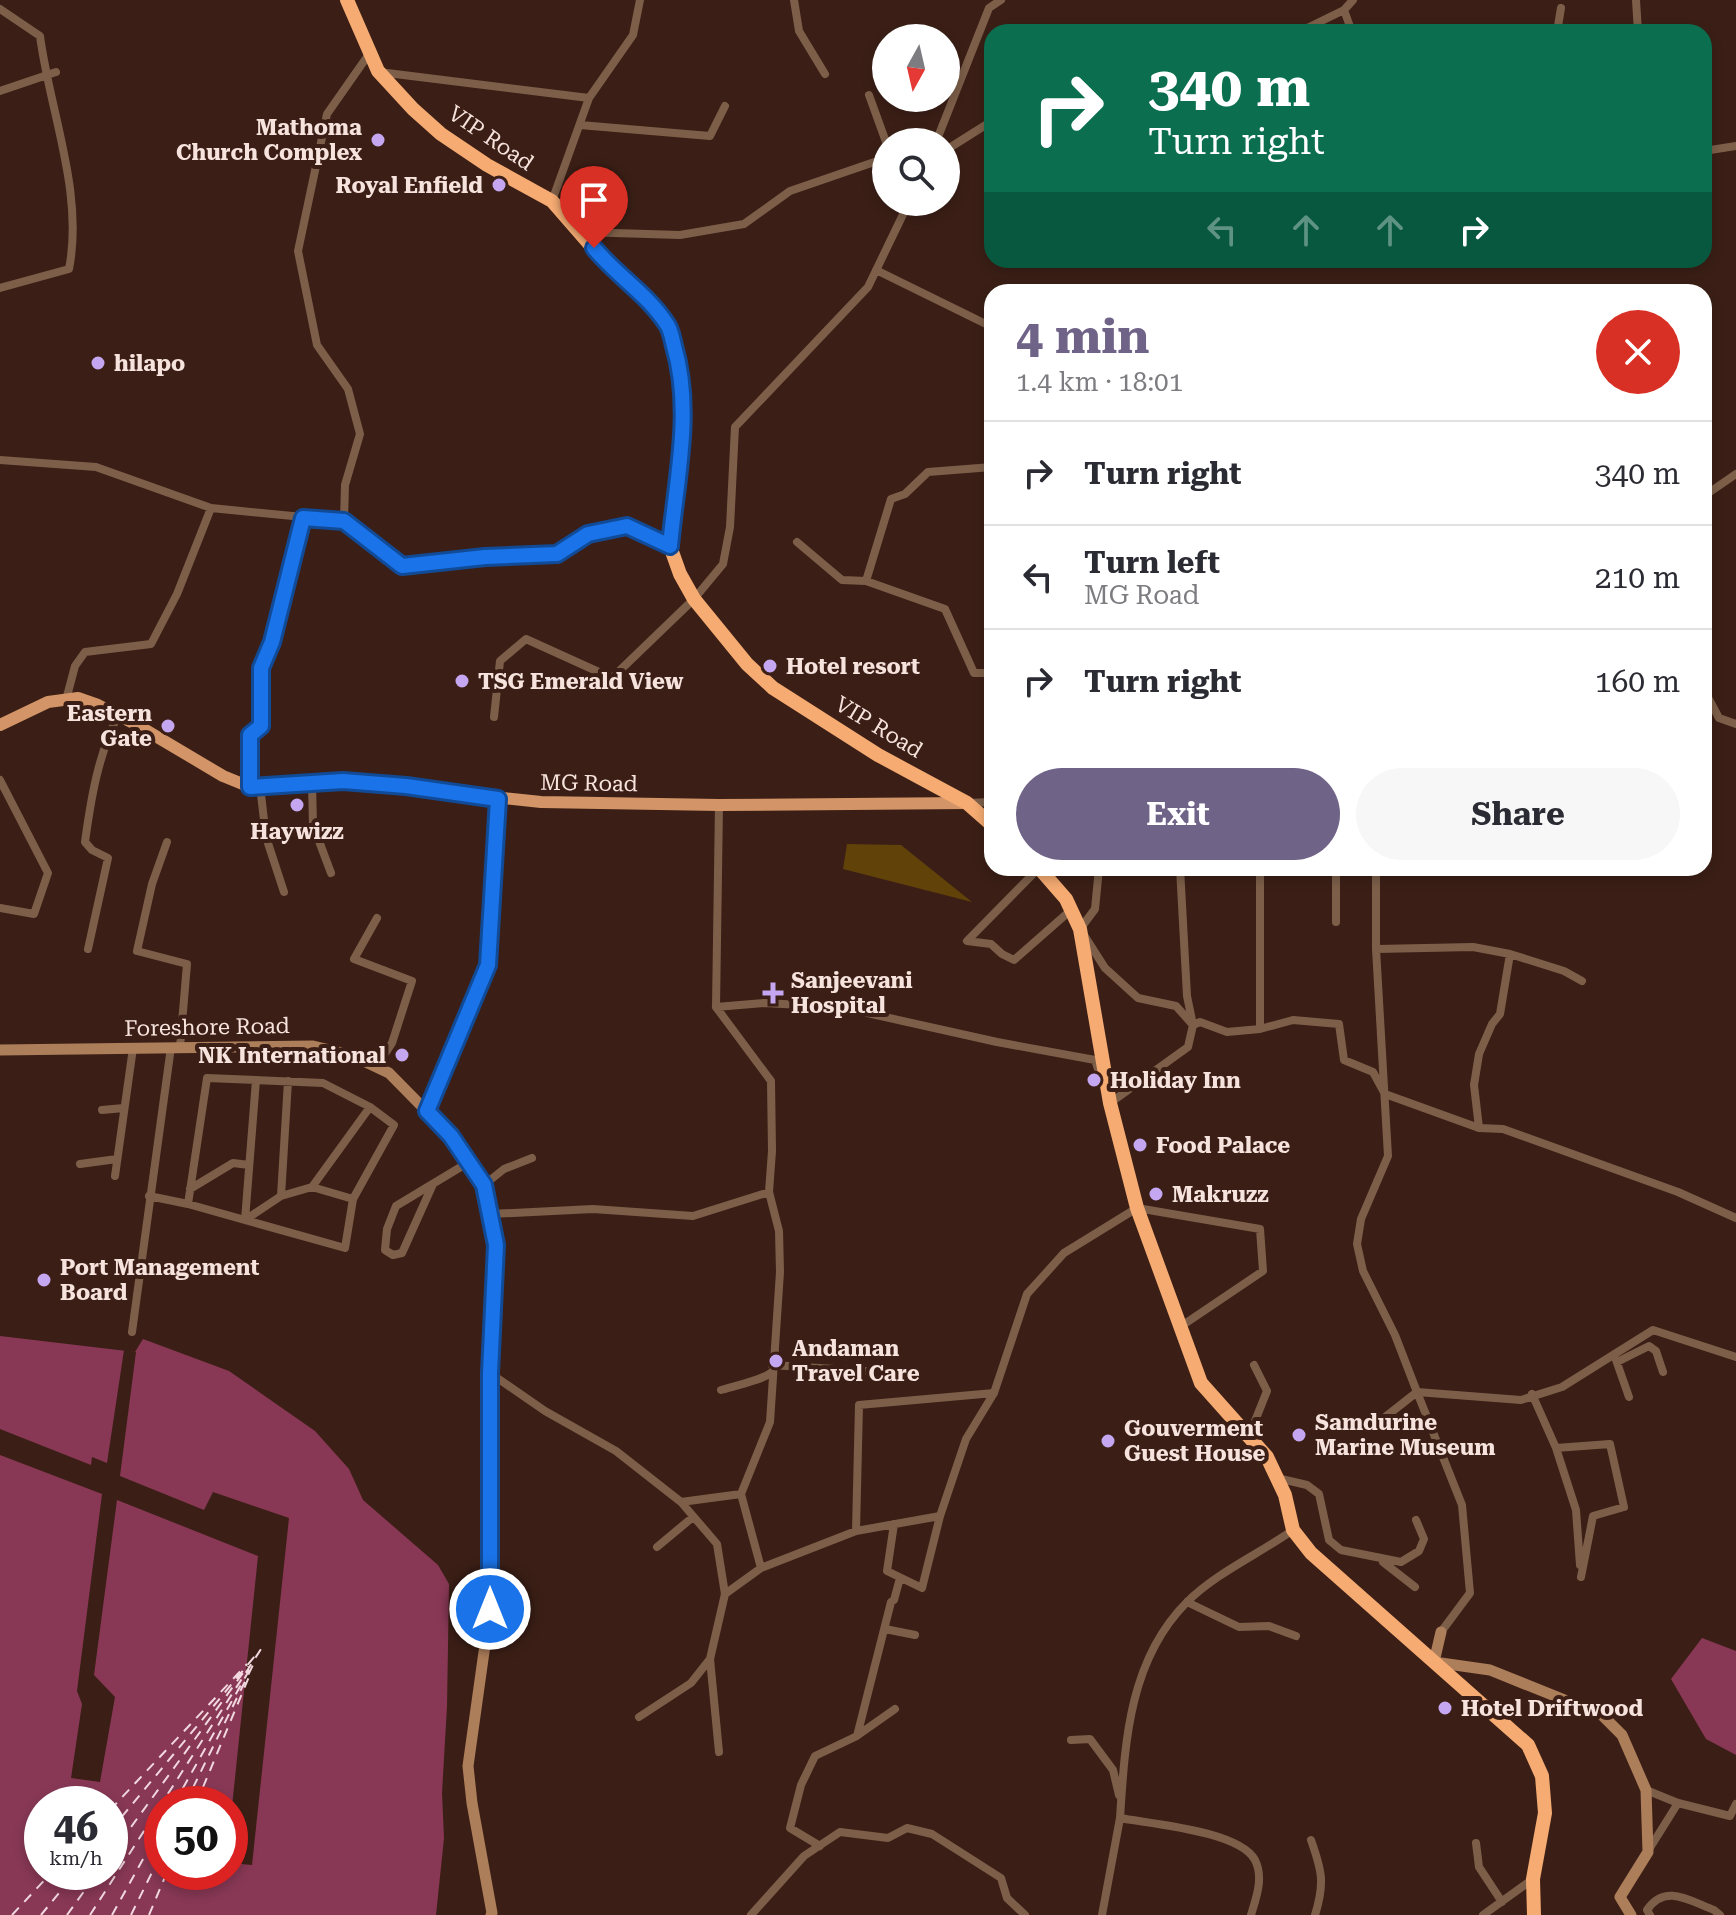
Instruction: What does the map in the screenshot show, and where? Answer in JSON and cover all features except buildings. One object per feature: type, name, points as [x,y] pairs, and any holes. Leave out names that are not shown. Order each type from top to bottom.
[{"type":"highway","name":"VIP Road","points":[[347,0],[378,71],[441,134],[487,165],[552,201],[607,264],[647,299],[668,325],[685,409],[670,546],[680,574],[694,599],[747,664],[773,688],[878,755],[967,803],[984,818]]},
{"type":"highway","points":[[1046,876],[1066,899],[1080,929],[1110,1103],[1137,1208],[1201,1383],[1267,1457],[1285,1495],[1293,1530],[1311,1553],[1528,1745],[1542,1776],[1545,1813],[1533,1879],[1534,1915]]},
{"type":"main road","name":"MG Road","points":[[66,700],[78,698],[118,715],[223,776],[255,786],[343,781],[541,802],[719,805],[967,803]]},
{"type":"main road","points":[[0,725],[48,702],[66,700]]},
{"type":"main road","name":"Foreshore Road","points":[[0,1050],[313,1046],[351,1055],[389,1073],[451,1136],[484,1185],[496,1245],[490,1373],[490,1609],[468,1766],[472,1803],[494,1914]]},
{"type":"main road","points":[[1441,1632],[1434,1662],[1490,1670],[1602,1715],[1622,1735],[1646,1790],[1648,1852],[1620,1897],[1631,1915]]},
{"type":"street","points":[[552,201],[589,98],[633,35],[640,0]]},
{"type":"street","points":[[794,0],[799,31],[825,74]]},
{"type":"street","points":[[942,128],[989,8],[1001,0]]},
{"type":"street","points":[[1315,24],[1344,10],[1353,0]]},
{"type":"street","points":[[1636,0],[1638,24]]},
{"type":"street","points":[[1558,24],[1561,8]]},
{"type":"street","points":[[0,9],[40,36],[45,75],[73,203],[73,248],[69,269],[0,288]]},
{"type":"street","points":[[1344,10],[1349,24]]},
{"type":"street","points":[[344,521],[345,485],[360,434],[348,389],[317,345],[298,251],[327,114],[369,54]]},
{"type":"street","points":[[378,71],[589,98]]},
{"type":"street","points":[[0,91],[56,72]]},
{"type":"street","points":[[869,95],[881,128]]},
{"type":"street","points":[[580,125],[710,136],[725,106]]},
{"type":"street","points":[[960,141],[984,126]]},
{"type":"street","points":[[1712,150],[1736,146]]},
{"type":"street","points":[[581,232],[680,235],[744,224],[790,191],[872,163]]},
{"type":"street","points":[[494,717],[500,661],[526,639],[612,678],[694,599],[723,564],[730,527],[735,427],[868,287],[902,216]]},
{"type":"street","points":[[876,270],[984,323]]},
{"type":"street","points":[[0,460],[96,467],[211,508],[344,521],[402,566],[485,557],[557,554],[588,534],[627,526],[670,546]]},
{"type":"street","points":[[866,581],[891,499],[905,494],[928,472],[984,468]]},
{"type":"street","points":[[1712,490],[1736,474]]},
{"type":"street","points":[[66,700],[75,666],[85,652],[151,644],[177,594],[211,508]]},
{"type":"street","points":[[284,892],[266,837],[255,786],[250,735],[261,726],[261,668],[276,629],[303,518]]},
{"type":"street","points":[[797,542],[842,580],[866,581],[945,609],[974,673],[984,673]]},
{"type":"street","points":[[1712,705],[1719,718],[1736,724]]},
{"type":"street","points":[[88,949],[108,858],[92,850],[85,842],[97,769],[105,741],[118,715]]},
{"type":"street","points":[[0,780],[48,873],[34,914],[0,908]]},
{"type":"street","points":[[312,784],[313,825],[331,873]]},
{"type":"street","points":[[427,1111],[488,965],[498,799]]},
{"type":"street","points":[[967,803],[984,802]]},
{"type":"street","points":[[719,805],[716,1007],[771,1081],[769,1192],[779,1231],[780,1272],[770,1422],[741,1494],[761,1568]]},
{"type":"street","points":[[132,1332],[149,1196],[176,1047],[187,964],[137,951],[152,884],[167,842]]},
{"type":"street","points":[[1031,876],[967,941],[991,944],[1014,960],[1071,910]]},
{"type":"street","points":[[1098,876],[1095,909],[1080,929],[1105,968],[1138,998],[1176,1006],[1193,1025]]},
{"type":"street","points":[[716,1007],[764,1003],[840,1007],[1095,1060],[1110,1103],[1188,1047],[1193,1025],[1187,996],[1180,876]]},
{"type":"street","points":[[1260,876],[1260,1029]]},
{"type":"street","points":[[1336,876],[1336,922]]},
{"type":"street","points":[[1376,876],[1376,949],[1388,1156],[1361,1219],[1357,1244],[1363,1271],[1395,1335],[1462,1505],[1470,1593],[1441,1632]]},
{"type":"street","points":[[376,1067],[392,1043],[412,981],[354,959],[377,918]]},
{"type":"street","points":[[1376,949],[1473,947],[1510,954],[1564,971],[1582,981]]},
{"type":"street","points":[[1479,1128],[1474,1085],[1479,1054],[1492,1024],[1500,1014],[1510,954]]},
{"type":"street","points":[[1193,1025],[1200,1022],[1227,1032],[1260,1029],[1293,1020],[1339,1024],[1344,1060],[1373,1072],[1385,1094],[1479,1128],[1503,1129],[1678,1192],[1736,1218]]},
{"type":"street","points":[[115,1176],[133,1048]]},
{"type":"street","points":[[149,1196],[345,1248],[353,1199],[394,1125],[370,1107],[323,1083],[207,1078],[188,1204]]},
{"type":"street","points":[[245,1220],[256,1080]]},
{"type":"street","points":[[281,1196],[288,1081]]},
{"type":"street","points":[[312,1187],[370,1107]]},
{"type":"street","points":[[102,1110],[124,1108]]},
{"type":"street","points":[[484,1185],[504,1169],[532,1158]]},
{"type":"street","points":[[80,1164],[117,1159]]},
{"type":"street","points":[[433,1184],[402,1253],[393,1255],[385,1250],[387,1229],[396,1206],[469,1162]]},
{"type":"street","points":[[190,1189],[233,1163],[249,1165]]},
{"type":"street","points":[[245,1220],[281,1196],[312,1187],[353,1199]]},
{"type":"street","points":[[491,1214],[593,1209],[693,1216],[769,1192]]},
{"type":"street","points":[[894,1524],[887,1571],[922,1588],[940,1516],[966,1439],[994,1393],[1027,1294],[1064,1253],[1137,1208],[1260,1229],[1263,1271],[1180,1327]]},
{"type":"street","points":[[1375,1425],[1417,1392],[1521,1400],[1562,1387],[1615,1358],[1653,1330],[1736,1357]]},
{"type":"street","points":[[1615,1358],[1649,1346],[1656,1351],[1663,1372]]},
{"type":"street","points":[[1615,1358],[1629,1397]]},
{"type":"street","points":[[1248,1437],[1267,1391],[1254,1365]]},
{"type":"street","points":[[772,1369],[866,1371]]},
{"type":"street","points":[[721,1390],[765,1378],[772,1369]]},
{"type":"street","points":[[490,1373],[545,1411],[616,1451],[681,1502],[717,1544],[725,1594],[710,1659],[719,1752]]},
{"type":"street","points":[[856,1531],[859,1405],[994,1393]]},
{"type":"street","points":[[1532,1394],[1556,1448],[1576,1510],[1581,1577],[1593,1516],[1624,1507],[1610,1444],[1556,1448]]},
{"type":"street","points":[[1277,1477],[1307,1485],[1319,1494],[1329,1540],[1341,1550],[1401,1562],[1419,1551],[1424,1539],[1416,1520]]},
{"type":"street","points":[[681,1502],[741,1494]]},
{"type":"street","points":[[725,1594],[761,1568],[856,1531],[940,1516]]},
{"type":"street","points":[[657,1547],[693,1517]]},
{"type":"street","points":[[1102,1915],[1120,1818],[1122,1770],[1135,1690],[1154,1649],[1187,1602],[1293,1530]]},
{"type":"street","points":[[1379,1559],[1415,1587]]},
{"type":"street","points":[[857,1736],[900,1578]]},
{"type":"street","points":[[1187,1602],[1239,1627],[1269,1626],[1296,1636]]},
{"type":"street","points":[[885,1629],[915,1635]]},
{"type":"street","points":[[639,1717],[691,1683],[710,1659]]},
{"type":"street","points":[[820,1846],[790,1828],[801,1785],[815,1756],[857,1736],[895,1709]]},
{"type":"street","points":[[1071,1740],[1090,1739],[1113,1770],[1121,1803]]},
{"type":"street","points":[[1646,1790],[1678,1803],[1733,1818],[1736,1804]]},
{"type":"street","points":[[1648,1852],[1678,1803]]},
{"type":"street","points":[[1120,1818],[1210,1835],[1246,1849],[1256,1863],[1259,1888],[1251,1915]]},
{"type":"street","points":[[751,1915],[804,1856],[840,1832],[888,1838],[907,1828],[932,1834],[1001,1878],[1007,1898],[1025,1915]]},
{"type":"street","points":[[1311,1840],[1322,1871],[1323,1892],[1315,1915]]},
{"type":"street","points":[[1476,1843],[1479,1867],[1502,1902]]},
{"type":"street","points":[[1483,1915],[1533,1879]]},
{"type":"street","points":[[1650,1915],[1647,1910],[1654,1899],[1669,1894],[1720,1915]]},
{"type":"shaded area","points":[[847,844],[901,845],[972,902],[843,869]]},
{"type":"shaded area","points":[[0,1336],[135,1352],[143,1339],[229,1371],[315,1431],[349,1469],[363,1500],[438,1565],[449,1584],[442,1793],[444,1838],[436,1915],[0,1915]]},
{"type":"shaded area","points":[[1702,1638],[1736,1651],[1736,1755],[1706,1739],[1671,1679]]},
{"type":"pier","points":[[124,1350],[136,1352],[120,1476],[204,1510],[213,1492],[289,1518],[252,1865],[248,1865],[248,1786],[234,1786],[258,1556],[117,1500],[94,1675],[115,1697],[100,1782],[71,1778],[82,1704],[77,1691],[102,1494],[0,1455],[0,1429],[91,1465],[92,1457],[107,1463]]},
{"type":"ferry route","points":[[90,1915],[261,1649]]},
{"type":"ferry route","points":[[128,1809],[255,1656]]},
{"type":"ferry route","points":[[194,1786],[255,1661]]},
{"type":"ferry route","points":[[128,1791],[247,1664]]},
{"type":"ferry route","points":[[128,1831],[248,1666]]},
{"type":"ferry route","points":[[184,1786],[251,1667]]},
{"type":"ferry route","points":[[204,1786],[251,1672]]},
{"type":"ferry route","points":[[112,1915],[144,1857]]},
{"type":"ferry route","points":[[131,1915],[144,1889]]},
{"type":"ferry route","points":[[12,1915],[35,1890]]},
{"type":"ferry route","points":[[41,1915],[61,1890]]},
{"type":"ferry route","points":[[67,1915],[85,1890]]},
{"type":"ferry route","points":[[149,1915],[159,1890]]},
{"type":"place","name":"Mathoma Church Complex","points":[[378,140]]},
{"type":"place","name":"Royal Enfield","points":[[499,185]]},
{"type":"place","name":"hilapo","points":[[98,363]]},
{"type":"place","name":"Hotel resort","points":[[770,666]]},
{"type":"place","name":"TSG Emerald View","points":[[462,681]]},
{"type":"place","name":"Eastern Gate","points":[[168,726]]},
{"type":"place","name":"Haywizz","points":[[297,805]]},
{"type":"place","name":"Sanjeevani Hospital","points":[[773,993]]},
{"type":"place","name":"NK International","points":[[402,1055]]},
{"type":"place","name":"Holiday Inn","points":[[1094,1080]]},
{"type":"place","name":"Food Palace","points":[[1140,1145]]},
{"type":"place","name":"Makruzz","points":[[1156,1194]]},
{"type":"place","name":"Port Management Board","points":[[44,1280]]},
{"type":"place","name":"Andaman Travel Care","points":[[776,1361]]},
{"type":"place","name":"Samdurine Marine Museum","points":[[1299,1435]]},
{"type":"place","name":"Gouverment Guest House","points":[[1108,1441]]},
{"type":"place","name":"Hotel Driftwood","points":[[1445,1708]]},
{"type":"route","points":[[490,1609],[490,1373],[496,1245],[484,1185],[451,1136],[427,1111],[488,965],[498,799],[343,781],[250,787],[250,735],[261,726],[261,668],[272,642],[303,518],[344,521],[402,566],[485,557],[557,554],[588,534],[627,526],[670,546],[685,409],[678,360],[668,325],[647,299],[607,264],[594,248]]}]
